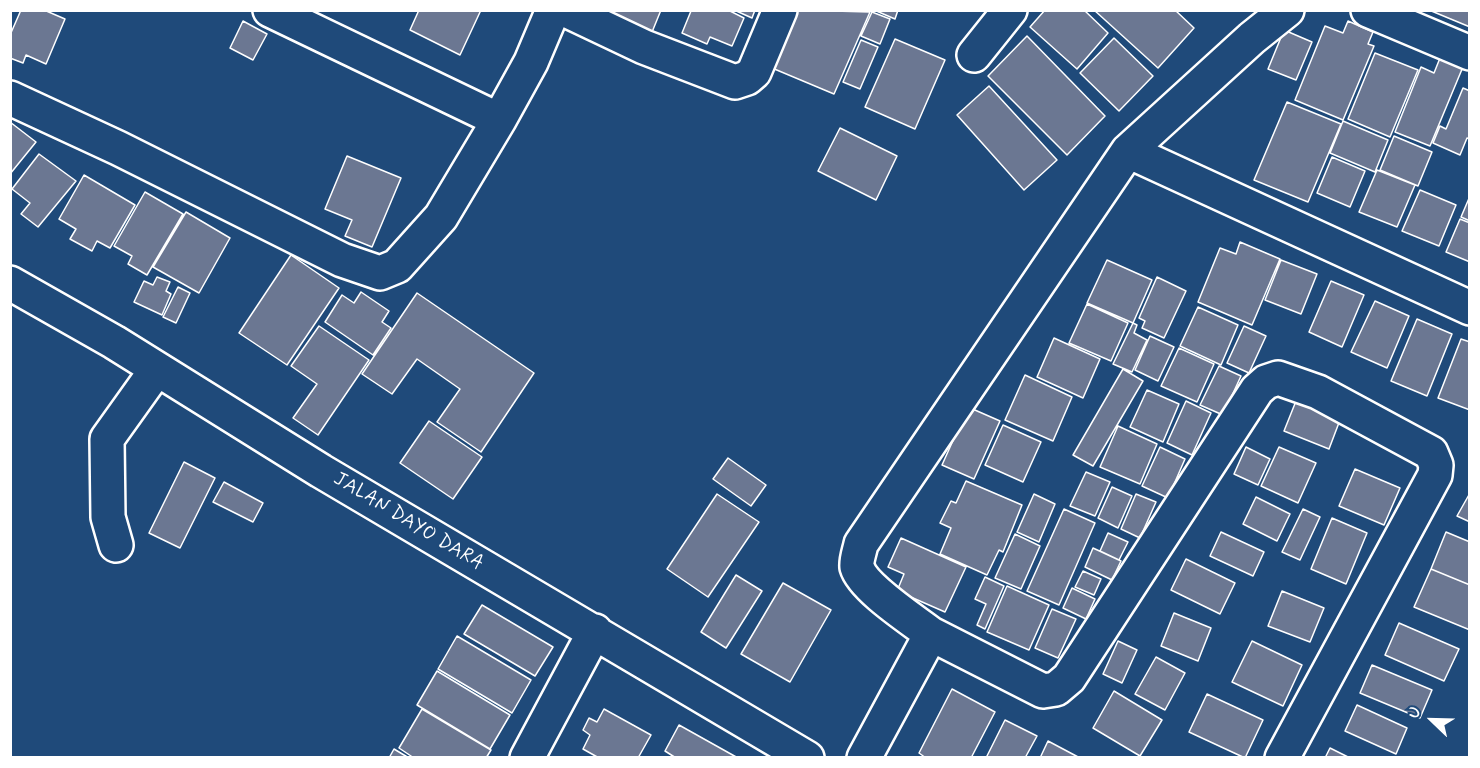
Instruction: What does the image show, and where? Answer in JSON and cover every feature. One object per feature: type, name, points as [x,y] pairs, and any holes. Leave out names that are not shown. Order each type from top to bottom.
[{"type":"street","points":[[270,10],[500,120]]},
{"type":"street","points":[[10,98],[118,148],[333,256],[380,273],[397,266],[441,217],[500,120],[531,62],[553,10]]},
{"type":"street","points":[[566,10],[644,47],[735,82],[747,78],[754,72],[780,10]]},
{"type":"street","points":[[974,55],[1010,10]]},
{"type":"street","points":[[1282,758],[1435,475],[1436,465],[1431,453],[1318,393],[1278,378],[1266,382],[1257,390],[1069,678],[1056,689],[1042,691],[931,634],[879,594],[863,578],[857,565],[861,544],[1128,151],[1252,38],[1287,10]]},
{"type":"street","points":[[1368,10],[1470,53]]},
{"type":"street","points":[[1128,151],[1470,308]]},
{"type":"street","name":"JALAN DAYO DARA","points":[[10,283],[595,631],[790,753]]},
{"type":"street","points":[[116,544],[108,518],[107,439],[157,369]]},
{"type":"street","points":[[527,758],[595,631]]},
{"type":"street","points":[[864,758],[931,634]]},
{"type":"building","points":[[21,10],[44,10],[65,19],[46,64],[26,55],[23,63],[10,58],[10,35]]},
{"type":"building","points":[[419,10],[481,10],[460,55],[410,30]]},
{"type":"building","points":[[590,10],[661,10],[650,37]]},
{"type":"building","points":[[689,10],[728,10],[744,18],[732,46],[710,37],[707,44],[682,33],[691,11]]},
{"type":"building","points":[[734,10],[755,10],[752,18]]},
{"type":"building","points":[[796,10],[870,12],[834,94],[772,68]]},
{"type":"building","points":[[874,10],[898,10],[895,19]]},
{"type":"building","points":[[1045,10],[1084,10],[1108,33],[1077,69],[1030,27]]},
{"type":"building","points":[[1094,10],[1175,10],[1194,28],[1158,68]]},
{"type":"building","points":[[1429,10],[1470,10],[1470,27]]},
{"type":"building","points":[[872,12],[890,19],[880,44],[861,36]]},
{"type":"building","points":[[243,21],[267,34],[253,60],[230,48]]},
{"type":"building","points":[[1348,21],[1373,32],[1368,44],[1374,46],[1343,120],[1295,100],[1325,26],[1343,33]]},
{"type":"building","points":[[1284,30],[1312,42],[1296,80],[1268,69]]},
{"type":"building","points":[[1027,36],[1105,116],[1067,155],[988,76]]},
{"type":"building","points":[[1114,38],[1153,76],[1119,111],[1080,73]]},
{"type":"building","points":[[895,39],[945,60],[915,129],[865,107]]},
{"type":"building","points":[[861,40],[878,47],[860,89],[843,82]]},
{"type":"building","points":[[1375,53],[1418,70],[1390,137],[1348,119]]},
{"type":"building","points":[[1442,53],[1465,62],[1430,146],[1395,132],[1421,67],[1434,73]]},
{"type":"building","points":[[989,86],[1057,160],[1024,190],[957,115]]},
{"type":"building","points":[[1463,88],[1470,91],[1470,139],[1467,138],[1460,155],[1433,143],[1440,126],[1446,129]]},
{"type":"building","points":[[1287,102],[1341,124],[1308,202],[1254,180]]},
{"type":"building","points":[[1343,121],[1388,140],[1375,172],[1330,153]]},
{"type":"building","points":[[10,122],[36,142],[10,174]]},
{"type":"building","points":[[840,128],[897,156],[876,200],[818,171]]},
{"type":"building","points":[[1394,136],[1432,152],[1418,186],[1380,170]]},
{"type":"building","points":[[39,154],[76,181],[38,227],[21,214],[30,203],[12,189]]},
{"type":"building","points":[[347,156],[401,178],[372,247],[345,236],[352,220],[325,209]]},
{"type":"building","points":[[1332,157],[1365,171],[1350,207],[1317,193]]},
{"type":"building","points":[[1377,170],[1415,185],[1397,227],[1359,212]]},
{"type":"building","points":[[84,175],[135,205],[110,248],[97,241],[92,251],[70,239],[76,229],[59,219]]},
{"type":"building","points":[[1420,190],[1456,205],[1439,246],[1402,231]]},
{"type":"building","points":[[145,192],[183,214],[147,275],[128,264],[132,256],[114,246]]},
{"type":"building","points":[[1470,196],[1470,221],[1461,217]]},
{"type":"building","points":[[186,212],[230,238],[199,293],[153,267]]},
{"type":"building","points":[[1460,219],[1470,223],[1470,262],[1446,252]]},
{"type":"building","points":[[1240,242],[1280,259],[1252,325],[1198,302],[1220,248],[1236,254]]},
{"type":"building","points":[[291,255],[339,288],[287,365],[239,333]]},
{"type":"building","points":[[1107,260],[1152,280],[1133,323],[1087,303]]},
{"type":"building","points":[[1281,260],[1317,274],[1301,314],[1265,300]]},
{"type":"building","points":[[157,277],[170,282],[166,291],[171,294],[162,315],[134,302],[144,281],[153,285]]},
{"type":"building","points":[[1157,277],[1186,291],[1164,338],[1142,328],[1145,321],[1139,318]]},
{"type":"building","points":[[1331,281],[1364,295],[1342,347],[1309,332]]},
{"type":"building","points":[[178,287],[190,293],[176,323],[163,317]]},
{"type":"building","points":[[361,292],[389,311],[382,322],[391,328],[373,355],[325,322],[342,295],[354,303]]},
{"type":"building","points":[[417,293],[534,373],[481,452],[437,422],[460,389],[417,359],[392,394],[362,374]]},
{"type":"building","points":[[1375,301],[1409,316],[1387,368],[1351,352]]},
{"type":"building","points":[[1087,304],[1128,323],[1111,361],[1069,343]]},
{"type":"building","points":[[1198,307],[1238,325],[1221,365],[1180,346]]},
{"type":"building","points":[[1417,319],[1452,334],[1427,396],[1391,381]]},
{"type":"building","points":[[1133,323],[1137,325],[1134,333],[1147,340],[1132,372],[1113,364]]},
{"type":"building","points":[[319,326],[369,360],[318,435],[293,418],[317,384],[291,366]]},
{"type":"building","points":[[1244,326],[1266,336],[1249,373],[1227,363]]},
{"type":"building","points":[[1150,336],[1174,347],[1158,381],[1135,370]]},
{"type":"building","points":[[1054,338],[1100,359],[1083,398],[1037,377]]},
{"type":"building","points":[[1461,339],[1470,342],[1470,410],[1438,398]]},
{"type":"building","points":[[1179,348],[1214,364],[1197,402],[1161,386]]},
{"type":"building","points":[[1219,366],[1241,376],[1223,415],[1200,405]]},
{"type":"building","points":[[1123,369],[1143,381],[1093,466],[1073,455]]},
{"type":"building","points":[[1025,375],[1072,397],[1053,441],[1005,420]]},
{"type":"building","points":[[1147,390],[1179,404],[1163,442],[1130,427]]},
{"type":"building","points":[[1186,401],[1211,413],[1192,455],[1167,443]]},
{"type":"building","points":[[1296,401],[1340,420],[1329,449],[1284,431]]},
{"type":"building","points":[[968,407],[1000,421],[974,479],[942,465]]},
{"type":"building","points":[[429,421],[482,457],[453,499],[400,463]]},
{"type":"building","points":[[1003,425],[1041,442],[1023,482],[985,465]]},
{"type":"building","points":[[1118,426],[1157,444],[1140,484],[1100,467]]},
{"type":"building","points":[[1160,447],[1185,459],[1168,498],[1142,486]]},
{"type":"building","points":[[1246,447],[1270,459],[1258,485],[1234,474]]},
{"type":"building","points":[[1279,447],[1316,463],[1298,503],[1261,486]]},
{"type":"building","points":[[728,458],[766,485],[751,506],[713,479]]},
{"type":"building","points":[[184,462],[215,478],[180,548],[149,533]]},
{"type":"building","points":[[1355,469],[1400,488],[1384,525],[1339,506]]},
{"type":"building","points":[[1086,472],[1110,482],[1095,516],[1070,506]]},
{"type":"building","points":[[966,481],[1022,505],[1003,552],[999,550],[987,575],[940,554],[951,528],[940,523],[951,501],[956,503]]},
{"type":"building","points":[[224,482],[263,503],[253,522],[213,502]]},
{"type":"building","points":[[1112,487],[1132,496],[1118,528],[1098,518]]},
{"type":"building","points":[[1470,493],[1470,522],[1457,516]]},
{"type":"building","points":[[717,494],[759,522],[708,597],[667,569]]},
{"type":"building","points":[[1034,494],[1055,504],[1039,542],[1017,532]]},
{"type":"building","points":[[1136,494],[1156,502],[1140,538],[1121,529]]},
{"type":"building","points":[[1256,497],[1290,514],[1277,541],[1243,524]]},
{"type":"building","points":[[1064,509],[1095,523],[1059,605],[1027,591]]},
{"type":"building","points":[[1303,509],[1320,517],[1300,560],[1282,552]]},
{"type":"building","points":[[1332,518],[1367,533],[1346,584],[1311,569]]},
{"type":"building","points":[[1221,532],[1264,552],[1253,576],[1210,556]]},
{"type":"building","points":[[1446,532],[1470,542],[1470,585],[1431,569]]},
{"type":"building","points":[[1108,533],[1128,542],[1119,560],[1100,551]]},
{"type":"building","points":[[1015,534],[1040,546],[1021,589],[995,578]]},
{"type":"building","points":[[901,538],[966,567],[945,612],[897,591],[904,574],[888,567]]},
{"type":"building","points":[[1093,548],[1121,561],[1112,580],[1085,567]]},
{"type":"building","points":[[1186,559],[1235,583],[1220,614],[1171,590]]},
{"type":"building","points":[[1431,569],[1470,585],[1470,630],[1414,607]]},
{"type":"building","points":[[1083,571],[1101,579],[1094,595],[1075,587]]},
{"type":"building","points":[[736,575],[762,591],[726,648],[701,632]]},
{"type":"building","points":[[985,577],[1004,586],[985,629],[977,625],[986,604],[975,599]]},
{"type":"building","points":[[783,583],[831,610],[790,682],[741,654]]},
{"type":"building","points":[[1007,586],[1049,605],[1029,650],[987,632]]},
{"type":"building","points":[[1072,588],[1095,599],[1086,619],[1063,608]]},
{"type":"building","points":[[1282,591],[1324,608],[1310,642],[1268,626]]},
{"type":"building","points":[[482,605],[553,647],[535,676],[464,634]]},
{"type":"building","points":[[1052,609],[1076,619],[1058,658],[1035,648]]},
{"type":"building","points":[[1174,613],[1211,628],[1198,661],[1161,646]]},
{"type":"building","points":[[1399,623],[1459,649],[1444,681],[1385,655]]},
{"type":"building","points":[[457,636],[531,680],[512,713],[438,669]]},
{"type":"building","points":[[1118,641],[1137,650],[1122,683],[1103,674]]},
{"type":"building","points":[[1252,641],[1302,665],[1283,706],[1232,682]]},
{"type":"building","points":[[1156,657],[1185,673],[1165,710],[1135,694]]},
{"type":"building","points":[[1372,665],[1432,690],[1420,718],[1360,693]]},
{"type":"building","points":[[437,671],[510,715],[490,749],[417,705]]},
{"type":"building","points":[[952,689],[995,712],[971,758],[926,758],[919,753]]},
{"type":"building","points":[[1114,691],[1162,720],[1140,756],[1093,728]]},
{"type":"building","points":[[1207,694],[1263,720],[1245,758],[1189,732]]},
{"type":"building","points":[[1357,705],[1407,728],[1396,754],[1345,731]]},
{"type":"building","points":[[422,709],[491,750],[486,758],[414,758],[399,748]]},
{"type":"building","points":[[604,709],[651,735],[638,758],[599,758],[583,749],[590,735],[583,730],[589,718],[597,722]]},
{"type":"building","points":[[1005,720],[1037,736],[1025,758],[986,758]]},
{"type":"building","points":[[679,725],[738,758],[676,758],[665,751]]},
{"type":"building","points":[[1048,741],[1080,758],[1040,758]]},
{"type":"building","points":[[1330,748],[1350,758],[1325,758]]},
{"type":"building","points":[[394,749],[409,758],[389,758]]}]
